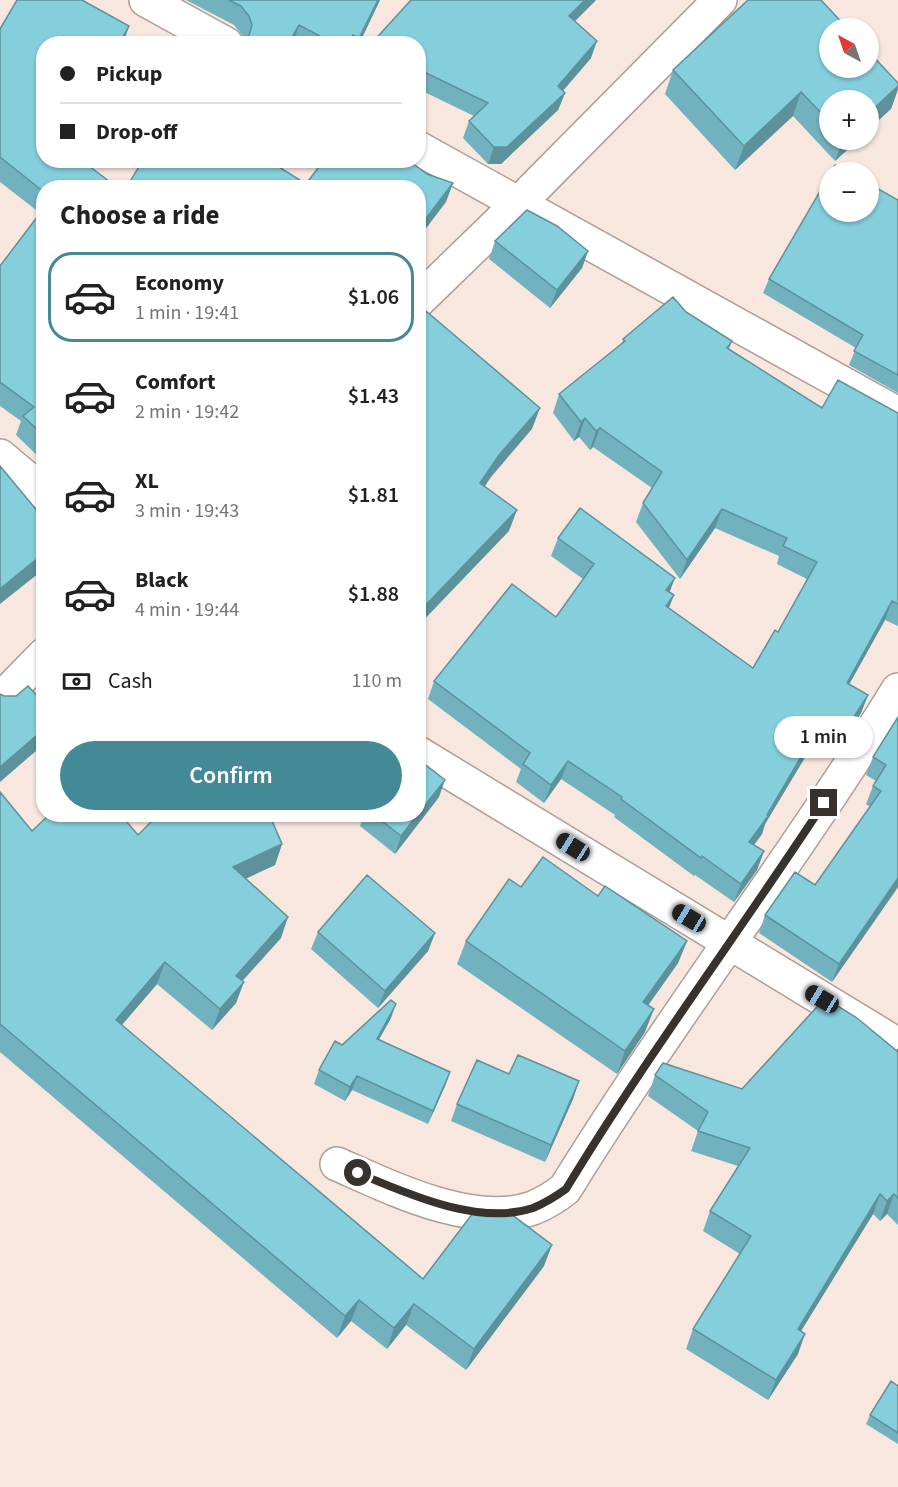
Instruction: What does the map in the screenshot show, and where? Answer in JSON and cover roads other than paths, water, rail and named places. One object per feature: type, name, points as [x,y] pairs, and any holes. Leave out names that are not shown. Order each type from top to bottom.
[{"type":"street","points":[[146,0],[211,36]]},
{"type":"street","points":[[426,293],[720,0]]},
{"type":"street","points":[[426,152],[898,414]]},
{"type":"street","points":[[0,456],[36,487]]},
{"type":"street","points":[[0,700],[36,663]]},
{"type":"street","points":[[337,1164],[399,1191],[476,1212],[507,1213],[532,1208],[549,1201],[566,1189],[728,942],[777,874],[898,690]]},
{"type":"street","points":[[426,758],[898,1045]]}]
